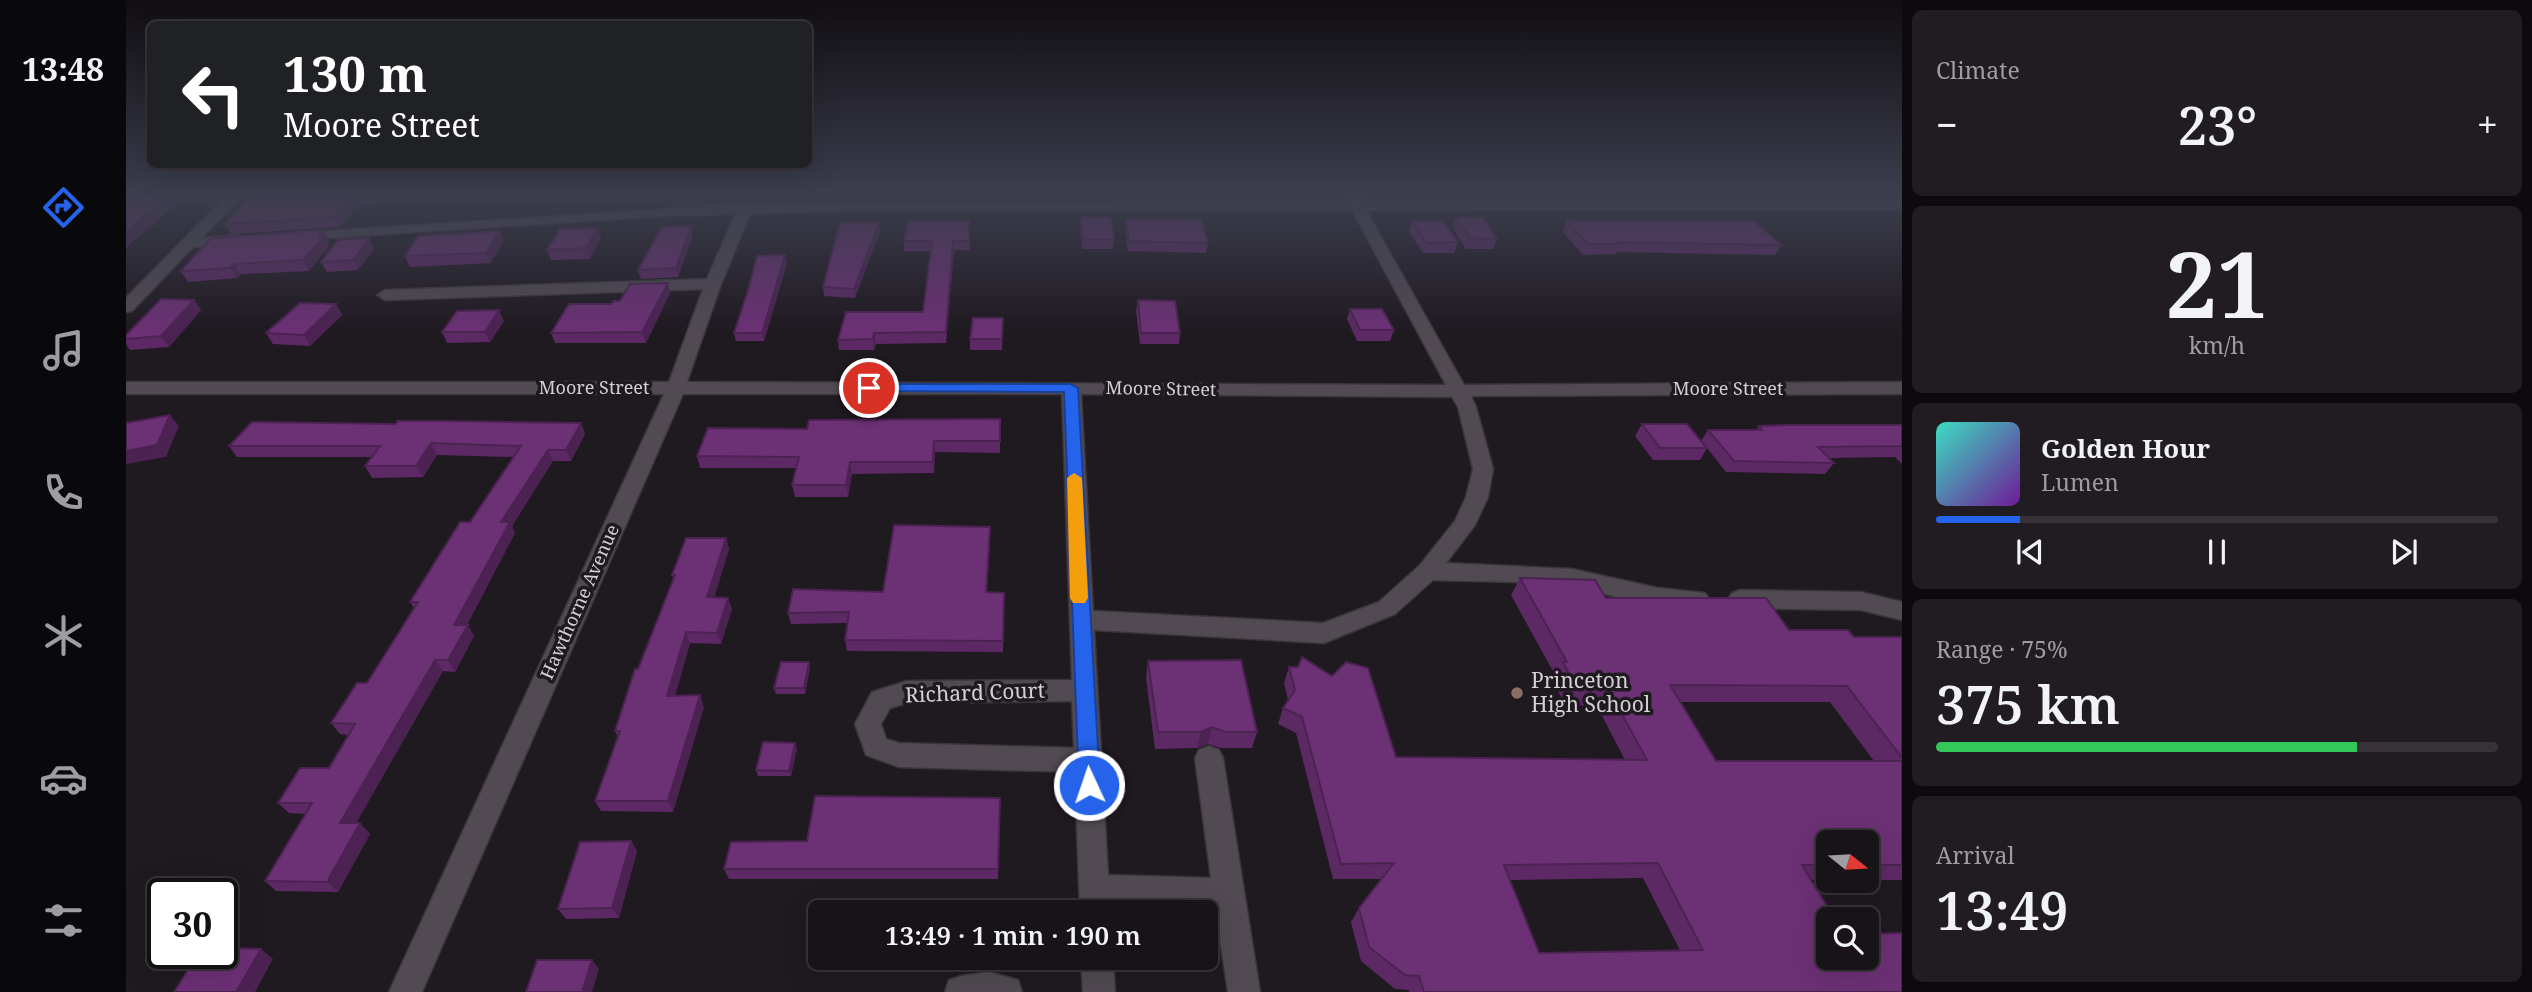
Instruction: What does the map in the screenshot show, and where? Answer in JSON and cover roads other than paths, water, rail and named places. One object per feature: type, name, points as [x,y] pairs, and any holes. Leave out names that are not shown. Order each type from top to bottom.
[{"type":"street","points":[[126,307],[190,243],[213,241]]},
{"type":"street","name":"Hawthorne Avenue","points":[[405,992],[676,388],[731,241]]},
{"type":"street","points":[[1080,620],[1324,633],[1387,608],[1428,571],[1464,525],[1477,498],[1483,469],[1467,407],[1375,241]]},
{"type":"street","points":[[385,295],[713,284]]},
{"type":"street","name":"Moore Street","points":[[126,388],[1071,388],[1456,391],[1902,387]]},
{"type":"street","points":[[1071,388],[1094,900],[1228,893]]},
{"type":"street","points":[[1428,571],[1572,578],[1673,598],[1861,601],[1902,611]]},
{"type":"street","name":"Richard Court","points":[[1084,691],[907,692],[881,701],[868,724],[875,747],[899,755],[1088,760]]},
{"type":"street","points":[[1209,758],[1244,992]]},
{"type":"street","points":[[1098,970],[1099,992]]},
{"type":"street","points":[[961,992],[989,988],[1006,992]]},
{"type":"place","name":"Princeton High School","points":[[1517,693]]}]
